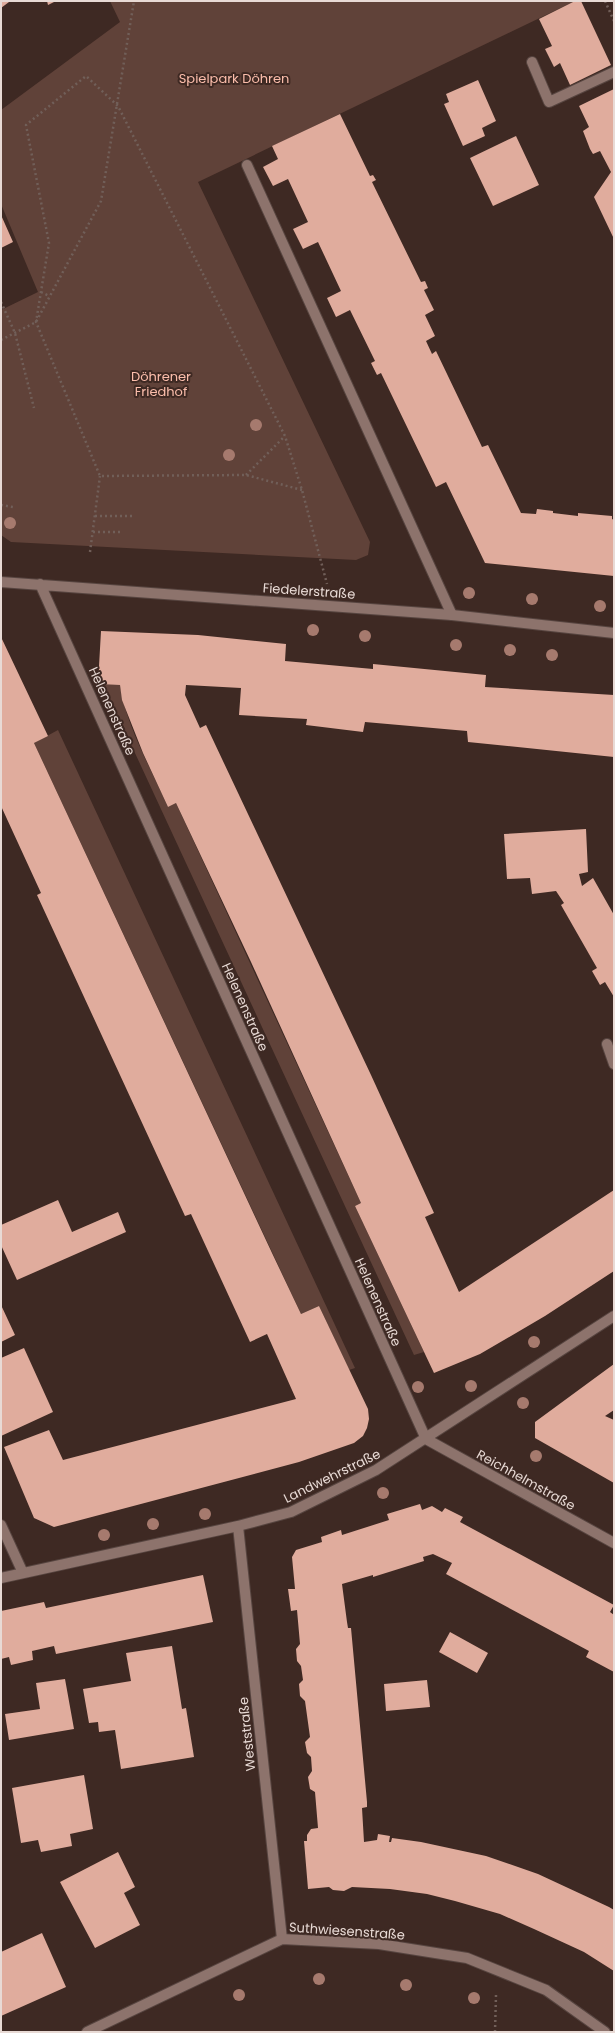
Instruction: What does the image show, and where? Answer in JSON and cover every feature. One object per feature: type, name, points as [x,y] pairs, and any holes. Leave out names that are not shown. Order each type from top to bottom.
[{"type":"street","points":[[532,62],[549,102],[614,72]]},
{"type":"street","points":[[247,165],[452,615]]},
{"type":"street","name":"Fiedelerstraße","points":[[1,582],[452,615],[614,633]]},
{"type":"street","name":"Helenenstraße","points":[[40,584],[426,1439]]},
{"type":"street","points":[[607,1044],[614,1064]]},
{"type":"street","name":"Landwehrstraße","points":[[1,1578],[238,1526],[291,1512],[376,1470],[614,1316]]},
{"type":"street","name":"Reichhelmstraße","points":[[426,1439],[614,1543]]},
{"type":"street","points":[[1,1525],[23,1573]]},
{"type":"street","name":"Weststraße","points":[[238,1526],[282,1939]]},
{"type":"street","name":"Suthwiesenstraße","points":[[87,2032],[282,1939],[379,1944],[467,1958],[546,1990],[605,2032]]},
{"type":"path","points":[[1,340],[36,322],[101,201],[118,106],[134,1]]},
{"type":"path","points":[[605,1],[614,21]]},
{"type":"path","points":[[90,552],[100,476],[36,322],[49,243],[26,125],[86,76],[118,106],[285,436],[302,490],[332,606]]},
{"type":"path","points":[[41,292],[50,296]]},
{"type":"path","points":[[1,302],[15,333],[34,408]]},
{"type":"path","points":[[246,476],[285,436]]},
{"type":"path","points":[[100,476],[246,476],[302,490]]},
{"type":"path","points":[[1,505],[13,507]]},
{"type":"path","points":[[95,516],[133,516]]},
{"type":"path","points":[[93,532],[123,532]]},
{"type":"path","points":[[496,1994],[496,2032]]},
{"type":"green space","points":[[110,1],[575,1],[198,182],[370,542],[368,555],[356,560],[11,542],[1,535],[1,310],[38,292],[1,204],[1,110],[120,22]]},
{"type":"green space","points":[[103,684],[120,685],[127,715],[140,747],[168,807],[176,803],[361,1203],[355,1206],[424,1352],[414,1355]]},
{"type":"green space","points":[[58,730],[355,1368],[349,1370],[319,1306],[301,1314],[34,743]]},
{"type":"building","points":[[1,1],[8,1],[9,2],[1,8]]},
{"type":"building","points":[[47,1],[56,1],[48,5]]},
{"type":"building","points":[[575,1],[581,1],[611,65],[570,85],[560,63],[554,67],[545,49],[552,46],[539,19]]},
{"type":"building","points":[[478,80],[496,121],[482,128],[485,136],[463,146],[444,104],[449,102],[446,94]]},
{"type":"building","points":[[614,89],[614,239],[594,197],[611,172],[600,151],[593,154],[590,149],[583,131],[589,127],[579,106]]},
{"type":"building","points":[[340,114],[370,176],[373,175],[376,180],[372,182],[421,282],[425,281],[428,288],[424,290],[434,310],[425,315],[435,336],[426,341],[432,354],[436,351],[482,447],[488,445],[521,513],[536,514],[537,509],[553,511],[553,513],[578,516],[578,513],[612,516],[612,519],[614,520],[614,576],[485,563],[446,482],[436,487],[381,373],[377,375],[371,363],[375,361],[350,310],[336,317],[327,298],[341,291],[318,242],[303,249],[293,229],[308,222],[288,179],[273,186],[263,167],[278,159],[272,146]]},
{"type":"building","points":[[516,136],[539,185],[493,206],[470,158]]},
{"type":"building","points":[[1,215],[13,242],[1,248]]},
{"type":"building","points":[[101,631],[198,635],[286,644],[285,661],[373,669],[373,664],[486,675],[485,687],[614,695],[614,757],[468,742],[467,731],[365,722],[363,732],[306,725],[307,719],[239,715],[241,688],[186,685],[185,695],[200,728],[206,725],[371,1075],[434,1213],[425,1217],[459,1292],[614,1190],[614,1271],[545,1316],[480,1354],[434,1373],[355,1206],[361,1203],[251,962],[176,803],[168,807],[143,753],[122,700],[120,685],[98,684]]},
{"type":"building","points":[[1,637],[48,736],[34,743],[272,1253],[301,1314],[319,1306],[368,1409],[369,1419],[363,1436],[354,1443],[299,1462],[54,1527],[34,1518],[4,1447],[49,1430],[63,1460],[296,1399],[267,1334],[250,1342],[191,1214],[185,1216],[37,895],[41,893],[1,806]]},
{"type":"building","points":[[586,829],[588,872],[579,874],[582,886],[593,878],[614,915],[614,997],[605,982],[600,985],[592,971],[597,968],[561,905],[564,903],[556,891],[532,894],[530,878],[507,879],[504,834]]},
{"type":"building","points":[[58,1200],[72,1232],[118,1212],[126,1232],[17,1280],[1,1245],[1,1225]]},
{"type":"building","points":[[1,1305],[15,1335],[1,1342]]},
{"type":"building","points":[[24,1348],[53,1412],[1,1436],[1,1358]]},
{"type":"building","points":[[614,1364],[614,1410],[605,1416],[614,1420],[614,1483],[535,1438],[535,1422]]},
{"type":"building","points":[[420,1504],[422,1510],[432,1506],[442,1512],[445,1508],[463,1517],[460,1522],[614,1605],[610,1612],[614,1615],[614,1672],[586,1657],[589,1651],[446,1574],[452,1563],[433,1554],[423,1557],[424,1561],[373,1577],[373,1575],[342,1584],[348,1628],[351,1628],[367,1802],[367,1807],[362,1808],[364,1842],[377,1840],[378,1834],[390,1836],[389,1842],[391,1842],[392,1838],[421,1842],[486,1856],[538,1874],[609,1907],[614,1910],[614,1971],[584,1952],[500,1914],[455,1901],[427,1894],[390,1889],[352,1887],[344,1891],[333,1890],[329,1887],[308,1889],[304,1841],[307,1841],[307,1835],[311,1829],[318,1828],[315,1792],[310,1789],[308,1777],[312,1771],[311,1757],[307,1753],[305,1742],[310,1737],[305,1701],[300,1696],[299,1684],[303,1680],[301,1666],[297,1661],[296,1649],[300,1644],[297,1610],[291,1611],[288,1589],[295,1589],[292,1557],[296,1550],[322,1542],[321,1537],[341,1530],[342,1535],[389,1520],[387,1514]]},
{"type":"building","points":[[203,1575],[213,1622],[56,1654],[54,1646],[32,1651],[33,1660],[11,1665],[9,1657],[1,1659],[1,1611],[44,1602],[46,1608]]},
{"type":"building","points":[[450,1632],[488,1653],[477,1673],[439,1652]]},
{"type":"building","points":[[172,1646],[182,1709],[186,1708],[194,1757],[121,1769],[115,1730],[99,1732],[98,1722],[89,1723],[83,1689],[131,1681],[126,1653]]},
{"type":"building","points":[[65,1679],[74,1729],[9,1740],[5,1714],[40,1709],[36,1683]]},
{"type":"building","points":[[427,1680],[430,1707],[386,1711],[384,1684]]},
{"type":"building","points":[[84,1775],[93,1829],[70,1834],[72,1846],[41,1852],[38,1840],[21,1843],[12,1788]]},
{"type":"building","points":[[118,1852],[135,1887],[124,1893],[140,1925],[95,1948],[60,1882]]},
{"type":"building","points":[[42,1933],[66,1987],[1,2016],[1,1952]]},
{"type":"park label","name":"Spielpark Döhren","points":[[234,78]]},
{"type":"park label","name":"Döhrener Friedhof","points":[[161,384]]}]
